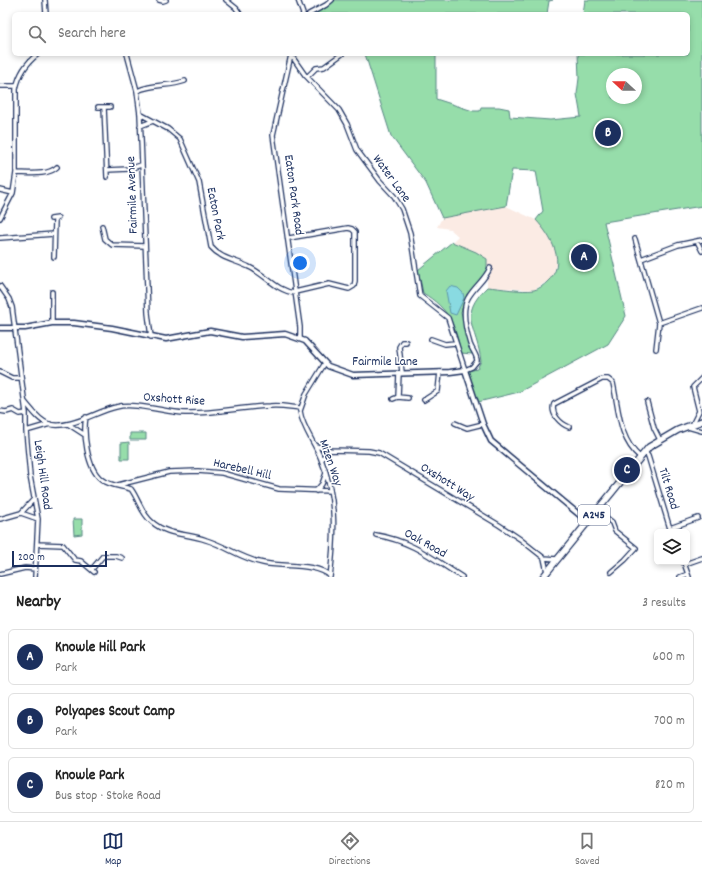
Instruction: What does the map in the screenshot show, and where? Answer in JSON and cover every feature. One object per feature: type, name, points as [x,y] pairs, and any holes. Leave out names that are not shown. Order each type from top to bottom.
[{"type":"main road","name":"A245","points":[[543,577],[645,452],[660,440],[685,426],[702,421]]},
{"type":"street","points":[[45,0],[46,12]]},
{"type":"street","points":[[159,0],[163,2],[166,0]]},
{"type":"street","points":[[226,0],[239,12]]},
{"type":"street","points":[[298,0],[302,12]]},
{"type":"street","points":[[313,12],[332,0]]},
{"type":"street","points":[[0,218],[13,193],[16,173],[16,86],[22,71],[36,56]]},
{"type":"street","name":"Fairmile Avenue","points":[[128,56],[137,91],[140,114],[141,165],[150,337]]},
{"type":"street","name":"Eaton Park Road","points":[[291,56],[274,135],[289,238],[301,332],[300,338]]},
{"type":"street","name":"Water Lane","points":[[292,56],[307,77],[339,110],[347,124],[357,150],[380,182],[394,196],[402,209],[410,233],[420,296],[448,318],[453,329],[455,343],[465,370]]},
{"type":"street","points":[[307,77],[316,68],[324,67],[339,56]]},
{"type":"street","points":[[137,91],[149,86],[178,84],[186,81]]},
{"type":"street","points":[[0,86],[16,86]]},
{"type":"street","points":[[98,107],[110,106]]},
{"type":"street","points":[[104,107],[107,178]]},
{"type":"street","name":"Eaton Park","points":[[140,114],[168,129],[180,139],[199,182],[211,247],[217,255],[249,267],[264,275],[276,287],[295,292]]},
{"type":"street","points":[[140,126],[153,121]]},
{"type":"street","points":[[107,170],[129,169],[141,165]]},
{"type":"street","points":[[16,173],[41,173],[54,170],[57,167]]},
{"type":"street","points":[[0,190],[13,193]]},
{"type":"street","points":[[54,257],[55,219]]},
{"type":"street","points":[[102,226],[105,239],[112,245],[145,246]]},
{"type":"street","points":[[289,238],[348,228],[355,232],[355,281],[352,288],[349,289],[329,284],[295,292]]},
{"type":"street","points":[[0,238],[54,234]]},
{"type":"street","points":[[635,239],[659,323],[656,349]]},
{"type":"street","points":[[641,259],[678,245],[702,240]]},
{"type":"street","points":[[697,241],[702,250]]},
{"type":"street","points":[[54,252],[59,252]]},
{"type":"street","points":[[490,268],[484,279],[468,298],[464,315],[469,340],[477,361],[472,367],[465,370],[483,424],[495,445],[588,522]]},
{"type":"street","name":"Leigh Hill Road","points":[[0,286],[12,307],[13,329],[26,413],[26,431],[34,499],[38,519],[35,577]]},
{"type":"street","points":[[52,292],[52,323]]},
{"type":"street","points":[[659,323],[702,308]]},
{"type":"street","points":[[0,328],[13,329],[52,323],[74,323],[112,328],[150,337],[166,339],[210,331],[236,336],[285,334],[300,338]]},
{"type":"street","name":"Fairmile Lane","points":[[300,338],[308,344],[325,363],[335,369],[353,375],[465,370]]},
{"type":"street","points":[[431,339],[445,344],[455,343]]},
{"type":"street","points":[[398,397],[400,372],[399,347],[402,342],[406,342]]},
{"type":"street","points":[[300,408],[306,394],[325,363]]},
{"type":"street","points":[[0,372],[12,378],[21,378]]},
{"type":"street","points":[[424,400],[438,391],[440,372]]},
{"type":"street","points":[[693,423],[700,412],[693,387],[702,378]]},
{"type":"street","points":[[569,427],[559,421],[553,409],[554,404],[602,379],[608,379],[611,381],[614,388],[624,437],[632,450],[640,457]]},
{"type":"street","points":[[393,399],[398,397],[408,398]]},
{"type":"street","points":[[24,401],[40,419],[50,424]]},
{"type":"street","points":[[648,403],[654,428],[660,440]]},
{"type":"street","name":"Oxshott Rise","points":[[26,431],[50,424],[68,424],[80,421],[86,417],[117,406],[130,406],[184,413],[226,412],[271,406],[300,408]]},
{"type":"street","name":"Mizen Way","points":[[300,408],[301,417],[322,459],[330,491],[334,524],[330,577]]},
{"type":"street","points":[[0,411],[6,412],[13,410],[20,414],[26,413]]},
{"type":"street","points":[[86,417],[85,435],[88,452],[96,473],[108,483],[131,489]]},
{"type":"street","points":[[455,423],[467,428],[483,424]]},
{"type":"street","points":[[68,424],[85,435]]},
{"type":"street","points":[[685,426],[702,431]]},
{"type":"street","name":"Oxshott Way","points":[[316,446],[330,450],[369,451],[379,453],[509,531],[544,558]]},
{"type":"street","points":[[322,459],[330,450]]},
{"type":"street","name":"Tilt Road","points":[[645,452],[648,456],[671,529]]},
{"type":"street","name":"Harebell Hill","points":[[117,485],[169,472],[198,471],[222,473],[279,489],[330,491]]},
{"type":"street","points":[[316,491],[322,484],[326,473]]},
{"type":"street","points":[[133,480],[131,489],[143,512],[152,522],[172,534],[206,540],[244,558],[262,563],[322,569],[332,564]]},
{"type":"street","points":[[0,519],[21,513],[34,499]]},
{"type":"street","points":[[597,511],[612,524],[616,531],[640,551]]},
{"type":"street","points":[[21,513],[38,519]]},
{"type":"street","points":[[673,529],[698,518]]},
{"type":"street","name":"Oak Road","points":[[376,535],[396,538],[408,543],[462,577]]},
{"type":"street","points":[[37,544],[63,545],[75,560],[81,561],[93,571],[104,556],[122,558]]},
{"type":"street","points":[[611,572],[636,548]]},
{"type":"street","points":[[547,572],[544,558],[557,559]]},
{"type":"street","points":[[690,561],[702,558]]},
{"type":"street","points":[[680,577],[688,576],[685,565]]},
{"type":"street","points":[[0,574],[25,568],[35,569]]},
{"type":"street","points":[[322,569],[330,577]]},
{"type":"shaded area","points":[[506,206],[536,220],[547,231],[557,252],[557,261],[552,278],[534,290],[487,287],[487,259],[476,252],[452,242],[458,236],[450,229],[437,227],[442,218]]},
{"type":"green space","points":[[333,0],[553,0],[549,1],[547,12],[315,12]]},
{"type":"green space","points":[[585,0],[702,0],[702,206],[604,222],[626,316],[608,344],[519,392],[478,402],[468,371],[477,369],[481,361],[471,322],[473,306],[478,297],[487,287],[523,291],[536,289],[547,282],[553,275],[556,267],[557,259],[552,242],[536,220],[543,211],[536,171],[512,170],[506,206],[442,218],[426,183],[391,136],[366,56],[436,56],[436,99],[473,111],[480,111],[481,107],[499,107],[509,109],[510,117],[550,120],[581,117],[577,94],[579,78],[578,56],[690,56],[690,12],[583,12]]},
{"type":"green space","points":[[452,242],[476,252],[487,259],[487,271],[467,294],[461,312],[472,354],[461,353],[450,318],[439,305],[423,293],[418,270]]},
{"type":"green space","points":[[130,433],[146,433],[146,440],[130,440]]},
{"type":"green space","points":[[129,442],[129,459],[121,459],[121,443]]},
{"type":"green space","points":[[73,519],[82,519],[82,534],[74,535]]},
{"type":"water","points":[[450,286],[458,288],[463,293],[464,298],[456,315],[450,313],[446,291]]},
{"type":"place","name":"Polyapes Scout Camp","points":[[608,133]]},
{"type":"place","name":"Knowle Hill Park","points":[[584,257]]},
{"type":"place","name":"Knowle Park","points":[[627,470]]}]
